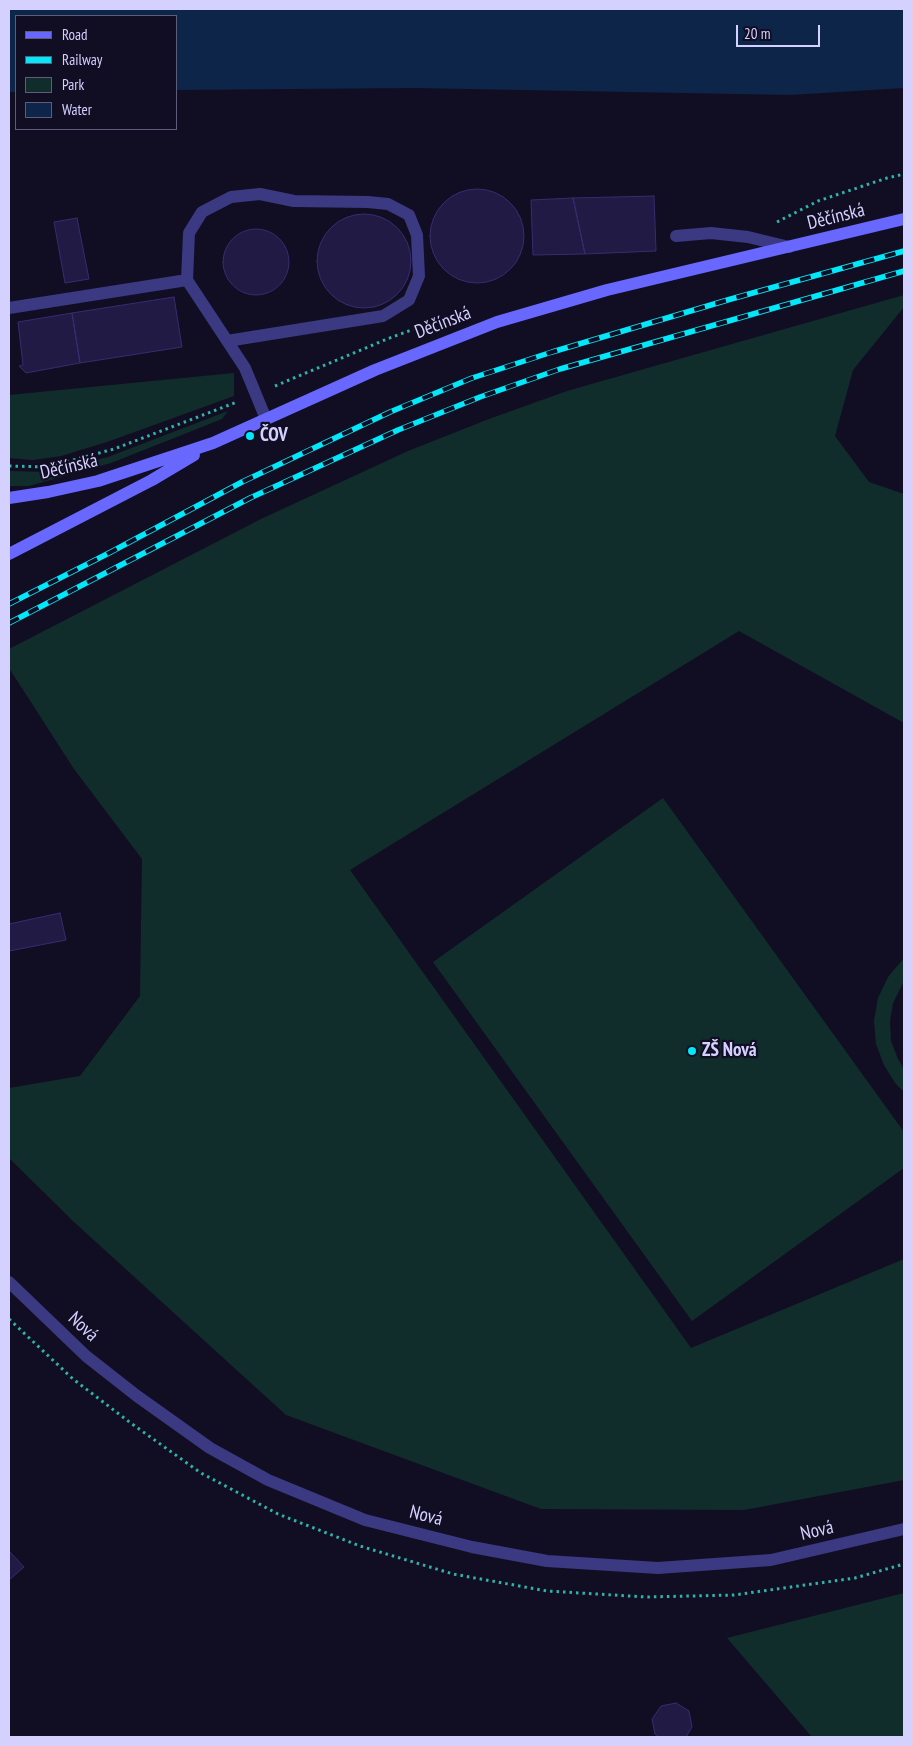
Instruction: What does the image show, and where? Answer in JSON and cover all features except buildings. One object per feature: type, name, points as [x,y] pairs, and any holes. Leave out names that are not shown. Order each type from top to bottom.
[{"type":"main road","name":"Děčínská","points":[[9,498],[98,481],[213,443],[375,370],[496,322],[607,290],[790,248],[904,219]]},
{"type":"main road","points":[[9,554],[152,480],[213,443]]},
{"type":"street","points":[[227,340],[383,316],[410,300],[419,276],[418,235],[409,215],[388,204],[294,201],[260,194],[231,198],[202,212],[189,233],[187,280],[245,368],[266,419]]},
{"type":"street","points":[[676,236],[711,233],[739,236],[790,248]]},
{"type":"street","points":[[9,308],[187,280]]},
{"type":"street","name":"Nová","points":[[9,1282],[86,1356],[137,1396],[210,1448],[268,1480],[365,1520],[472,1547],[547,1561],[658,1568],[771,1560],[904,1529]]},
{"type":"path","points":[[9,466],[47,467],[56,465],[114,448],[230,405]]},
{"type":"path","points":[[9,1319],[50,1358]]},
{"type":"green space","points":[[904,295],[904,307],[853,370],[835,436],[869,482],[904,494],[904,723],[739,631],[350,870],[691,1348],[904,1259],[904,1480],[744,1510],[541,1509],[286,1415],[74,1222],[9,1158],[9,1088],[80,1076],[140,996],[142,859],[74,769],[9,668],[9,649],[261,519],[408,451],[567,391]]},
{"type":"green space","points":[[234,373],[234,396],[107,442],[61,456],[33,460],[9,458],[9,395]]},
{"type":"green space","points":[[228,411],[222,419],[111,463],[29,486],[9,486],[9,471],[47,472],[108,457]]},
{"type":"green space","points":[[663,798],[904,1132],[904,1168],[692,1321],[433,962]]},
{"type":"green space","points":[[904,958],[904,981],[893,1003],[890,1021],[891,1041],[904,1069],[904,1092],[895,1083],[884,1065],[876,1044],[874,1021],[878,998],[888,977]]},
{"type":"green space","points":[[904,1593],[904,1737],[812,1737],[727,1638]]},
{"type":"water","points":[[9,9],[904,9],[904,88],[790,95],[415,88],[178,90],[178,15],[15,15],[15,92],[9,92]]},
{"type":"railway","points":[[9,604],[242,482],[390,412],[472,378],[552,352],[731,299],[904,251]]},
{"type":"railway","points":[[9,623],[250,498],[398,430],[480,397],[560,369],[904,271]]},
{"type":"place","name":"ČOV","points":[[250,436]]},
{"type":"place","name":"ZŠ Nová","points":[[692,1051]]}]
